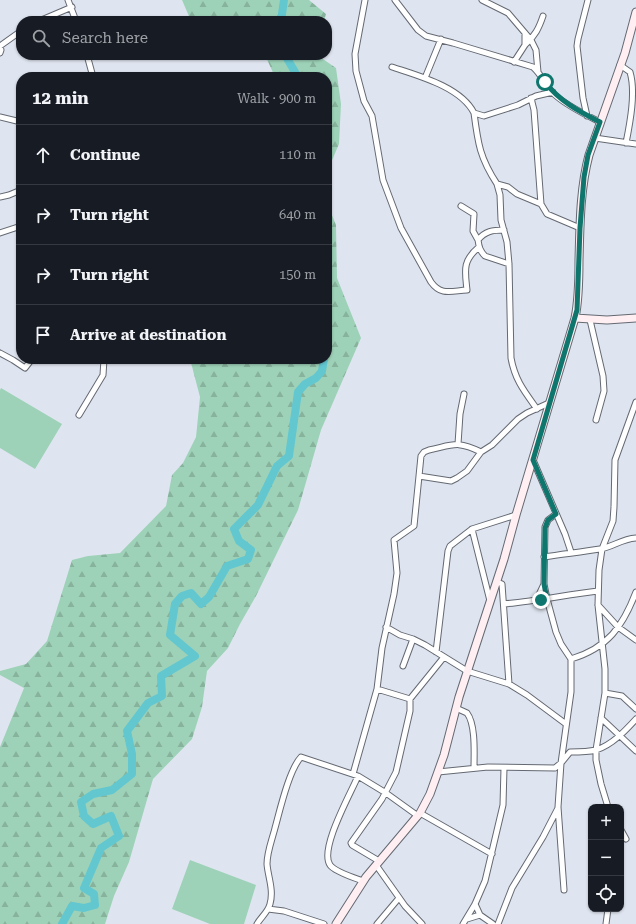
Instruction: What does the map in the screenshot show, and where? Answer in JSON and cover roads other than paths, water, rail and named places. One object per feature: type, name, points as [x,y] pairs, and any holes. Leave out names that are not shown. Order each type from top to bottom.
[{"type":"street","points":[[68,0],[75,16]]},
{"type":"street","points":[[365,0],[354,63],[364,101],[372,116],[383,180],[401,228],[431,282],[435,288],[441,292],[467,290],[465,271],[466,264],[473,252],[479,247]]},
{"type":"street","points":[[395,0],[422,34],[514,62],[529,65],[538,72],[553,92],[574,108],[600,122]]},
{"type":"street","points":[[482,0],[508,13],[531,40],[536,50],[538,72]]},
{"type":"street","points":[[587,116],[577,46],[588,0]]},
{"type":"street","points":[[51,16],[72,7]]},
{"type":"street","points":[[336,924],[363,881],[419,814],[430,794],[444,755],[467,671],[497,582],[575,318],[578,296],[580,228],[586,167],[594,138],[620,65],[636,12]]},
{"type":"street","points":[[514,62],[538,29],[543,16]]},
{"type":"street","points":[[525,33],[525,45]]},
{"type":"street","points":[[0,53],[0,46],[16,35]]},
{"type":"street","points":[[425,78],[441,40]]},
{"type":"street","points":[[88,60],[92,72]]},
{"type":"street","points":[[620,65],[630,72],[632,83],[632,109],[626,143]]},
{"type":"street","points":[[392,67],[425,78],[449,90],[464,99],[474,113],[476,133],[480,150],[489,171],[497,184],[500,195],[501,220],[507,242],[509,264],[511,358],[513,368],[519,383],[537,409]]},
{"type":"street","points":[[474,113],[484,116],[518,105],[541,94],[553,92]]},
{"type":"street","points":[[531,98],[534,110],[542,204],[547,214],[580,228]]},
{"type":"street","points":[[574,108],[584,98]]},
{"type":"street","points":[[0,117],[16,121]]},
{"type":"street","points":[[594,138],[636,144]]},
{"type":"street","points":[[497,184],[508,187],[517,194],[542,204]]},
{"type":"street","points":[[0,197],[16,192]]},
{"type":"street","points":[[461,206],[474,214],[473,231],[478,240],[482,253],[485,256],[509,264]]},
{"type":"street","points":[[0,233],[16,228]]},
{"type":"street","points":[[478,240],[490,231],[504,230]]},
{"type":"street","points":[[575,318],[590,320],[636,318]]},
{"type":"street","points":[[590,320],[604,391],[596,420]]},
{"type":"street","points":[[0,353],[16,362]]},
{"type":"street","points":[[19,364],[25,368],[28,364]]},
{"type":"street","points":[[79,415],[103,375],[104,364]]},
{"type":"street","points":[[458,444],[460,414],[464,394]]},
{"type":"street","points":[[607,804],[596,762],[596,750],[605,693],[598,591],[602,549],[613,521],[615,460],[636,402]]},
{"type":"street","points":[[420,476],[435,479],[454,480],[467,471],[480,452],[492,445],[518,419],[549,403]]},
{"type":"street","points":[[363,881],[336,870],[330,866],[328,859],[333,831],[356,775],[377,689],[386,627],[398,573],[394,540],[414,526],[422,454],[429,450],[458,444],[470,446],[480,452]]},
{"type":"street","points":[[533,460],[571,552]]},
{"type":"street","points":[[556,514],[548,520],[545,528],[544,584],[556,632],[572,660],[558,807],[564,890]]},
{"type":"street","points":[[436,652],[448,549],[454,542],[472,529],[516,515]]},
{"type":"street","points":[[472,529],[490,601]]},
{"type":"street","points":[[544,557],[571,552],[602,549],[619,541],[636,538]]},
{"type":"street","points":[[497,582],[502,584],[509,684]]},
{"type":"street","points":[[536,601],[544,584]]},
{"type":"street","points":[[504,604],[536,601],[598,591]]},
{"type":"street","points":[[572,660],[602,645],[627,614],[636,592]]},
{"type":"street","points":[[598,604],[618,627],[636,640]]},
{"type":"street","points":[[386,627],[400,635],[413,639],[467,671],[509,684],[527,695],[566,724]]},
{"type":"street","points":[[403,666],[413,639]]},
{"type":"street","points":[[422,924],[399,898],[378,863],[351,843],[386,793],[396,772],[410,711],[410,699],[444,658]]},
{"type":"street","points":[[377,689],[410,699]]},
{"type":"street","points":[[605,693],[622,696],[636,709]]},
{"type":"street","points":[[456,708],[468,713],[470,719],[473,741],[474,768]]},
{"type":"street","points":[[601,718],[621,735],[636,751]]},
{"type":"street","points":[[438,772],[474,768],[555,768],[570,752],[596,750],[604,746],[621,735],[636,719]]},
{"type":"street","points":[[257,924],[268,909],[270,902],[271,891],[267,864],[268,852],[283,797],[301,756],[356,775],[419,814],[492,854]]},
{"type":"street","points":[[463,924],[475,904],[485,881],[503,805],[504,768]]},
{"type":"street","points":[[498,924],[512,888],[543,837],[558,807]]},
{"type":"street","points":[[624,835],[626,839]]},
{"type":"street","points":[[377,924],[399,898]]},
{"type":"street","points":[[475,904],[480,915],[493,924]]},
{"type":"street","points":[[268,909],[284,911],[324,924]]},
{"type":"street","points":[[606,924],[608,912]]},
{"type":"street","points":[[467,919],[480,915]]},
{"type":"waterway","points":[[282,16],[284,0]]},
{"type":"waterway","points":[[288,60],[295,72]]},
{"type":"waterway","points":[[62,924],[72,906],[84,908],[95,905],[94,894],[84,888],[101,848],[119,836],[111,816],[93,824],[84,816],[81,802],[93,794],[112,790],[132,774],[132,754],[127,731],[148,703],[162,696],[161,676],[195,656],[170,635],[175,604],[182,596],[191,593],[201,604],[209,597],[227,566],[248,559],[251,550],[239,541],[234,529],[258,505],[277,466],[289,456],[298,392],[305,384],[316,378],[322,371],[323,364]]}]
